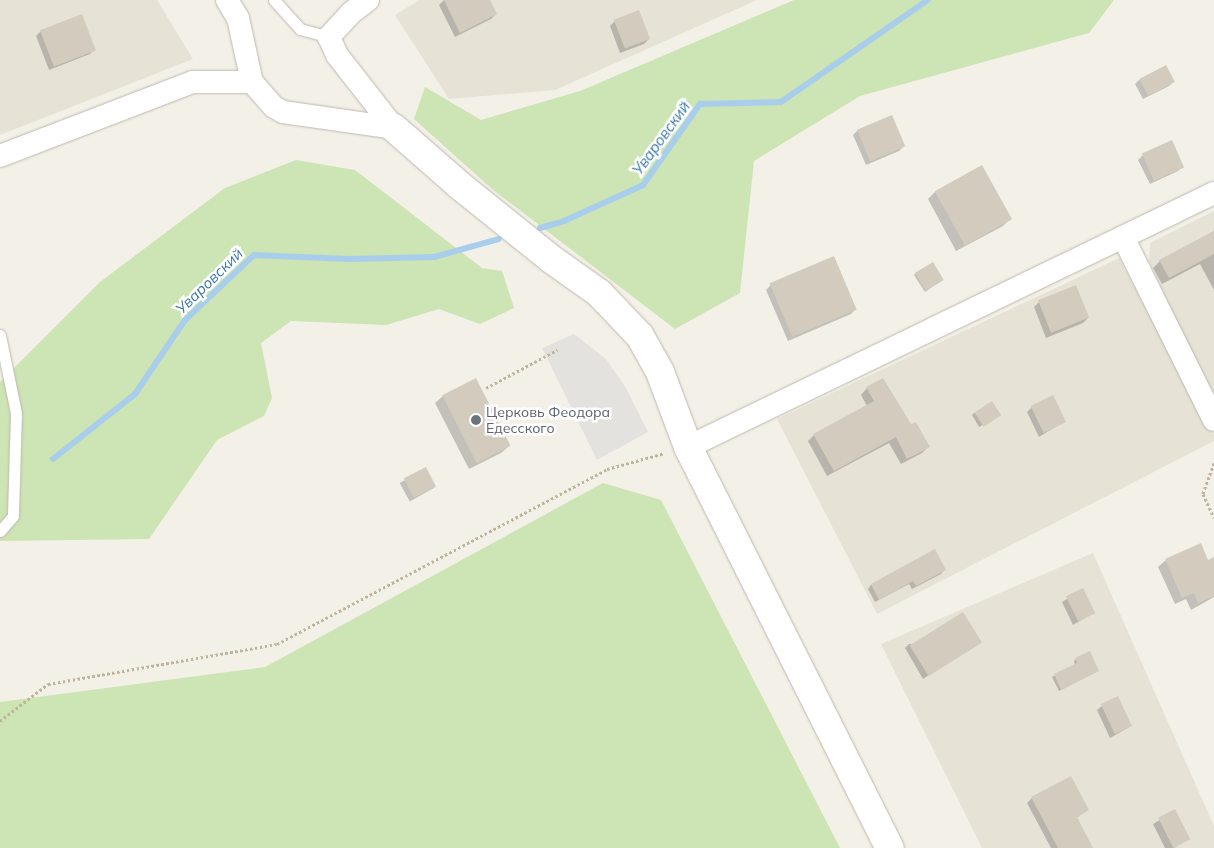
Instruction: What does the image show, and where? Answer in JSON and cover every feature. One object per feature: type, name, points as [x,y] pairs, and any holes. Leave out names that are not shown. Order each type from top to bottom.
[{"type":"street","points":[[226,0],[238,18],[252,82],[274,107],[282,112],[394,128]]},
{"type":"street","points":[[368,0],[351,13],[329,37],[336,55],[394,128],[466,191],[551,259],[599,293],[640,336],[660,372],[688,447],[890,848]]},
{"type":"street","points":[[0,156],[193,82],[252,82]]},
{"type":"street","points":[[688,447],[1214,194]]},
{"type":"street","points":[[1123,237],[1214,420]]},
{"type":"lane","points":[[274,0],[300,29],[329,37]]},
{"type":"lane","points":[[0,335],[16,413],[13,516],[0,531]]},
{"type":"path","points":[[486,388],[557,350]]},
{"type":"path","points":[[0,721],[48,684],[278,644],[607,469],[688,447]]},
{"type":"path","points":[[1214,463],[1202,494],[1214,518]]},
{"type":"shaded area","points":[[0,0],[157,0],[193,59],[0,135]]},
{"type":"shaded area","points":[[419,0],[757,0],[555,90],[449,99],[395,15]]},
{"type":"shaded area","points":[[1214,211],[1214,402],[1149,261],[1150,243]]},
{"type":"shaded area","points":[[1119,258],[1214,435],[1214,441],[877,614],[777,419]]},
{"type":"shaded area","points":[[574,334],[606,359],[626,388],[648,432],[597,460],[542,348]]},
{"type":"shaded area","points":[[1093,553],[1214,826],[1214,848],[982,848],[881,644]]},
{"type":"green space","points":[[794,0],[1114,0],[1089,33],[860,96],[754,161],[740,293],[675,329],[492,189],[414,119],[425,87],[481,120],[580,91]]},
{"type":"green space","points":[[296,160],[355,170],[482,268],[502,271],[514,308],[480,324],[439,309],[386,325],[291,321],[261,343],[272,398],[264,416],[217,440],[149,539],[0,541],[0,382],[100,282],[225,188]]},
{"type":"green space","points":[[603,483],[661,500],[840,848],[0,848],[0,702],[265,667]]},
{"type":"building","points":[[444,0],[490,0],[497,14],[460,33]]},
{"type":"building","points":[[639,10],[650,39],[625,49],[614,20]]},
{"type":"building","points":[[82,14],[96,50],[54,67],[40,30]]},
{"type":"building","points":[[1166,65],[1175,82],[1148,96],[1140,79]]},
{"type":"building","points":[[892,115],[905,146],[870,161],[857,130]]},
{"type":"building","points":[[1172,140],[1184,167],[1154,181],[1142,153]]},
{"type":"building","points":[[982,165],[1012,219],[965,245],[935,191]]},
{"type":"building","points":[[1214,231],[1214,254],[1169,278],[1159,260]]},
{"type":"building","points":[[834,256],[857,309],[792,337],[770,283]]},
{"type":"building","points":[[933,262],[944,280],[926,291],[915,273]]},
{"type":"building","points":[[1076,285],[1089,317],[1051,333],[1038,300]]},
{"type":"building","name":"Церковь Феодора Едесского","points":[[476,378],[511,446],[477,463],[442,395]]},
{"type":"building","points":[[883,378],[911,424],[916,422],[930,447],[907,459],[896,437],[834,471],[813,434],[874,401],[866,387]]},
{"type":"building","points":[[1053,395],[1066,422],[1044,433],[1031,406]]},
{"type":"building","points":[[992,401],[1001,415],[984,427],[974,412]]},
{"type":"building","points":[[426,467],[436,487],[414,498],[404,478]]},
{"type":"building","points":[[1201,543],[1208,560],[1214,557],[1214,596],[1198,603],[1194,593],[1182,598],[1165,559]]},
{"type":"building","points":[[935,549],[946,570],[916,586],[913,581],[879,600],[871,584]]},
{"type":"building","points":[[1083,588],[1095,613],[1078,621],[1066,596]]},
{"type":"building","points":[[963,612],[982,643],[929,676],[910,645]]},
{"type":"building","points":[[1090,651],[1099,671],[1061,690],[1054,674],[1077,663],[1075,658]]},
{"type":"building","points":[[1118,696],[1132,726],[1115,734],[1101,704]]},
{"type":"building","points":[[1071,776],[1089,810],[1077,817],[1093,848],[1058,848],[1031,797]]},
{"type":"building","points":[[1175,809],[1190,839],[1174,848],[1158,818]]},
{"type":"waterway","name":"Уваровский","points":[[540,228],[564,221],[643,185],[700,104],[781,102],[928,0]]},
{"type":"waterway","name":"Уваровский","points":[[53,459],[135,394],[185,320],[254,255],[349,259],[434,257],[499,239]]},
{"type":"place","name":"Церковь Феодора Едесского","points":[[476,420]]}]
